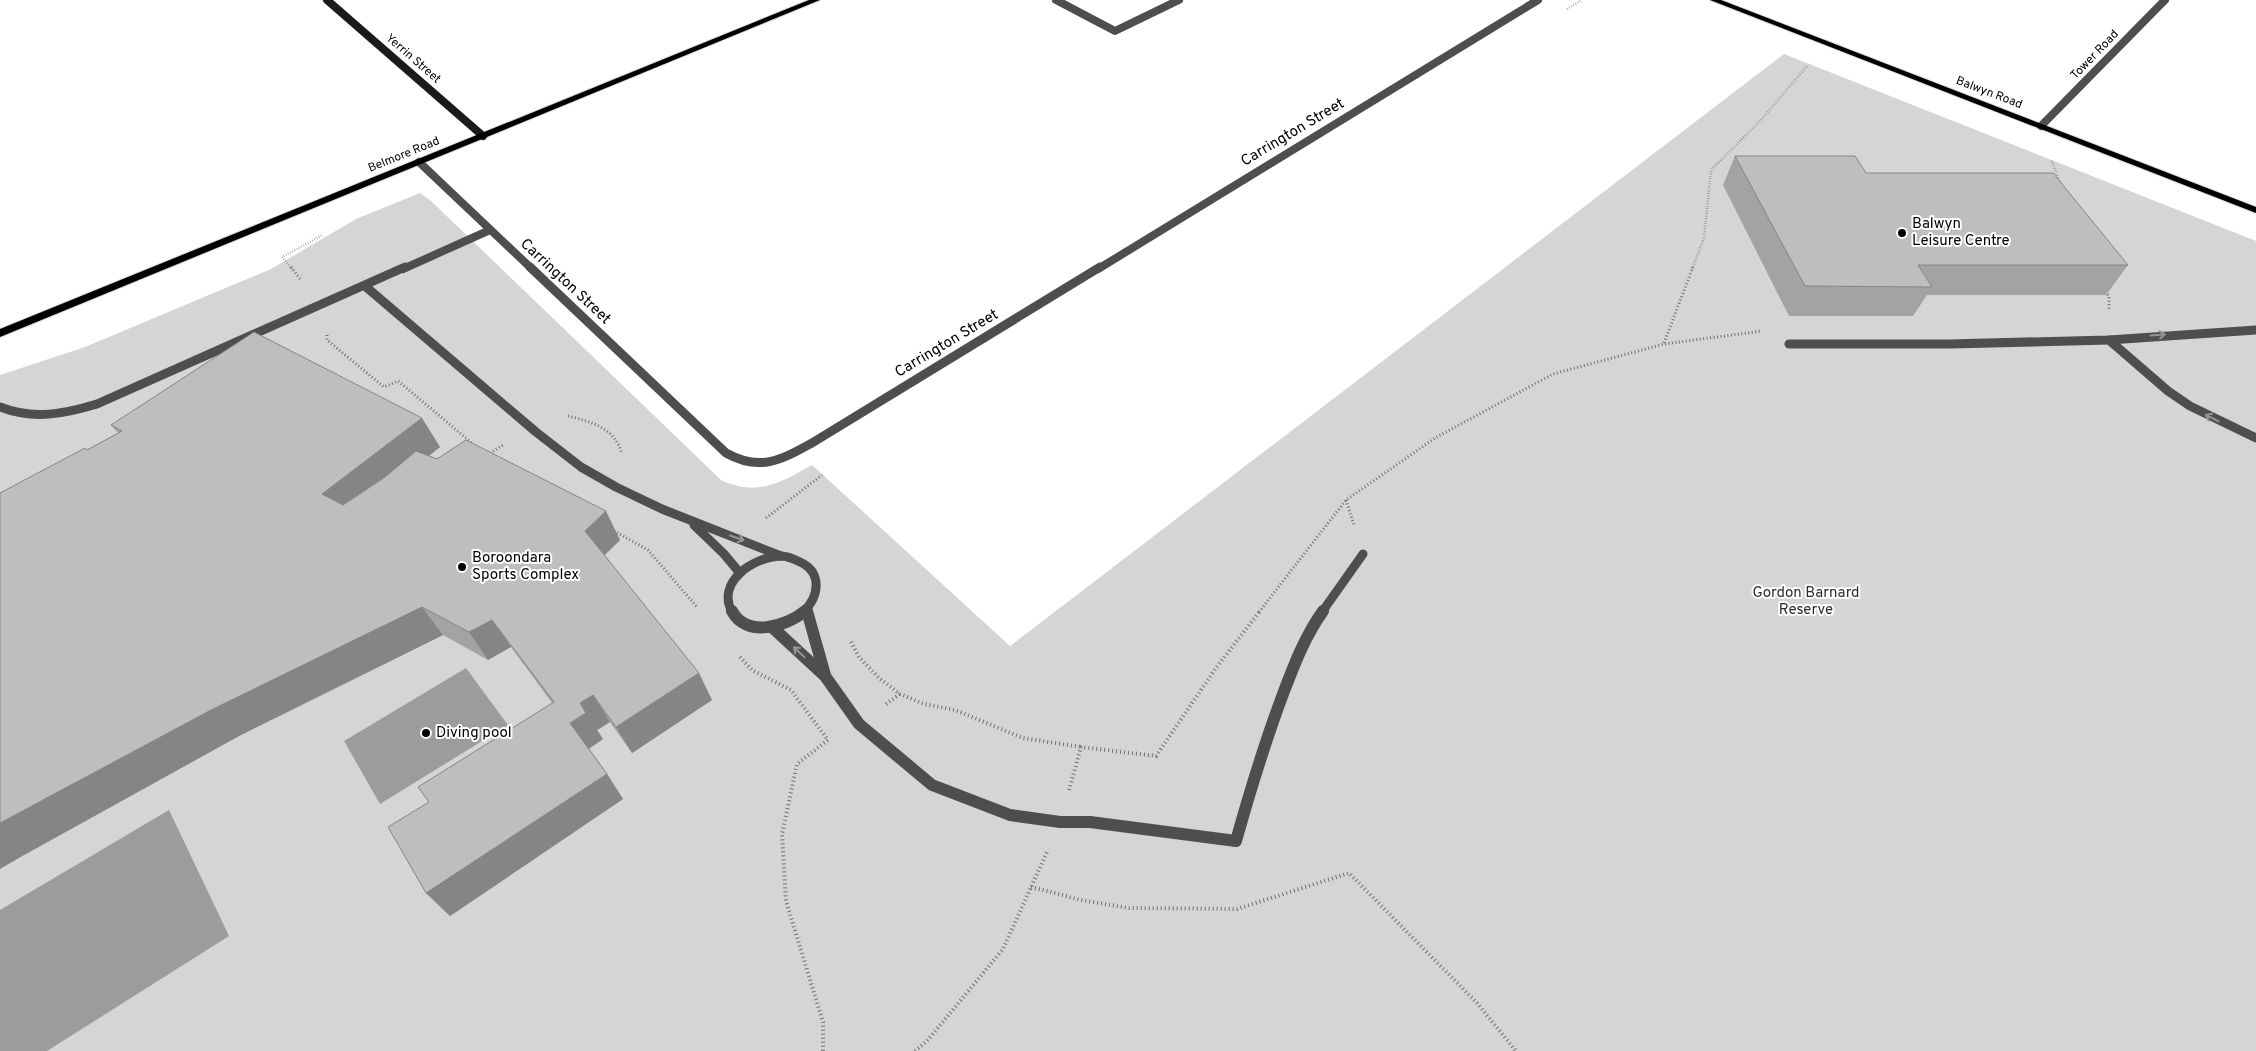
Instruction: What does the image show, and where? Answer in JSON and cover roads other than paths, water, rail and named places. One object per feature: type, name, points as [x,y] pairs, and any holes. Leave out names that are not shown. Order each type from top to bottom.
[{"type":"main road","name":"Belmore Road","points":[[0,333],[816,0]]},
{"type":"main road","name":"Balwyn Road","points":[[1714,0],[2256,210]]},
{"type":"street","name":"Yerrin Street","points":[[327,0],[484,136]]},
{"type":"street","points":[[1056,0],[1114,32],[1179,0]]},
{"type":"street","name":"Carrington Street","points":[[419,162],[726,453],[737,460],[749,464],[769,463],[793,454],[812,443],[1538,0]]},
{"type":"street","name":"Tower Road","points":[[2041,126],[2165,0]]},
{"type":"street","points":[[0,408],[36,415],[76,411],[118,395],[490,230]]},
{"type":"street","points":[[365,286],[569,458],[617,488],[691,522],[781,556],[802,561],[814,574],[816,591],[807,609],[797,617],[772,627],[748,626],[739,621],[728,607],[728,589],[739,572],[759,560],[781,556]]},
{"type":"street","points":[[1789,344],[1949,344],[2109,340],[2256,330]]},
{"type":"street","points":[[2109,340],[2168,391],[2190,406],[2256,438]]},
{"type":"street","points":[[691,522],[724,554],[739,572]]},
{"type":"street","points":[[772,627],[825,676],[859,724],[932,785],[1010,815],[1060,822],[1090,822],[1236,841],[1264,748],[1291,673],[1312,626],[1363,554]]},
{"type":"street","points":[[807,609],[825,676]]},
{"type":"place","name":"Balwyn Leisure Centre","points":[[1902,233]]},
{"type":"place","name":"Boroondara Sports Complex","points":[[462,567]]},
{"type":"place","name":"Diving pool","points":[[426,733]]},
{"type":"park label","name":"Gordon Barnard Reserve","points":[[1806,602]]}]
